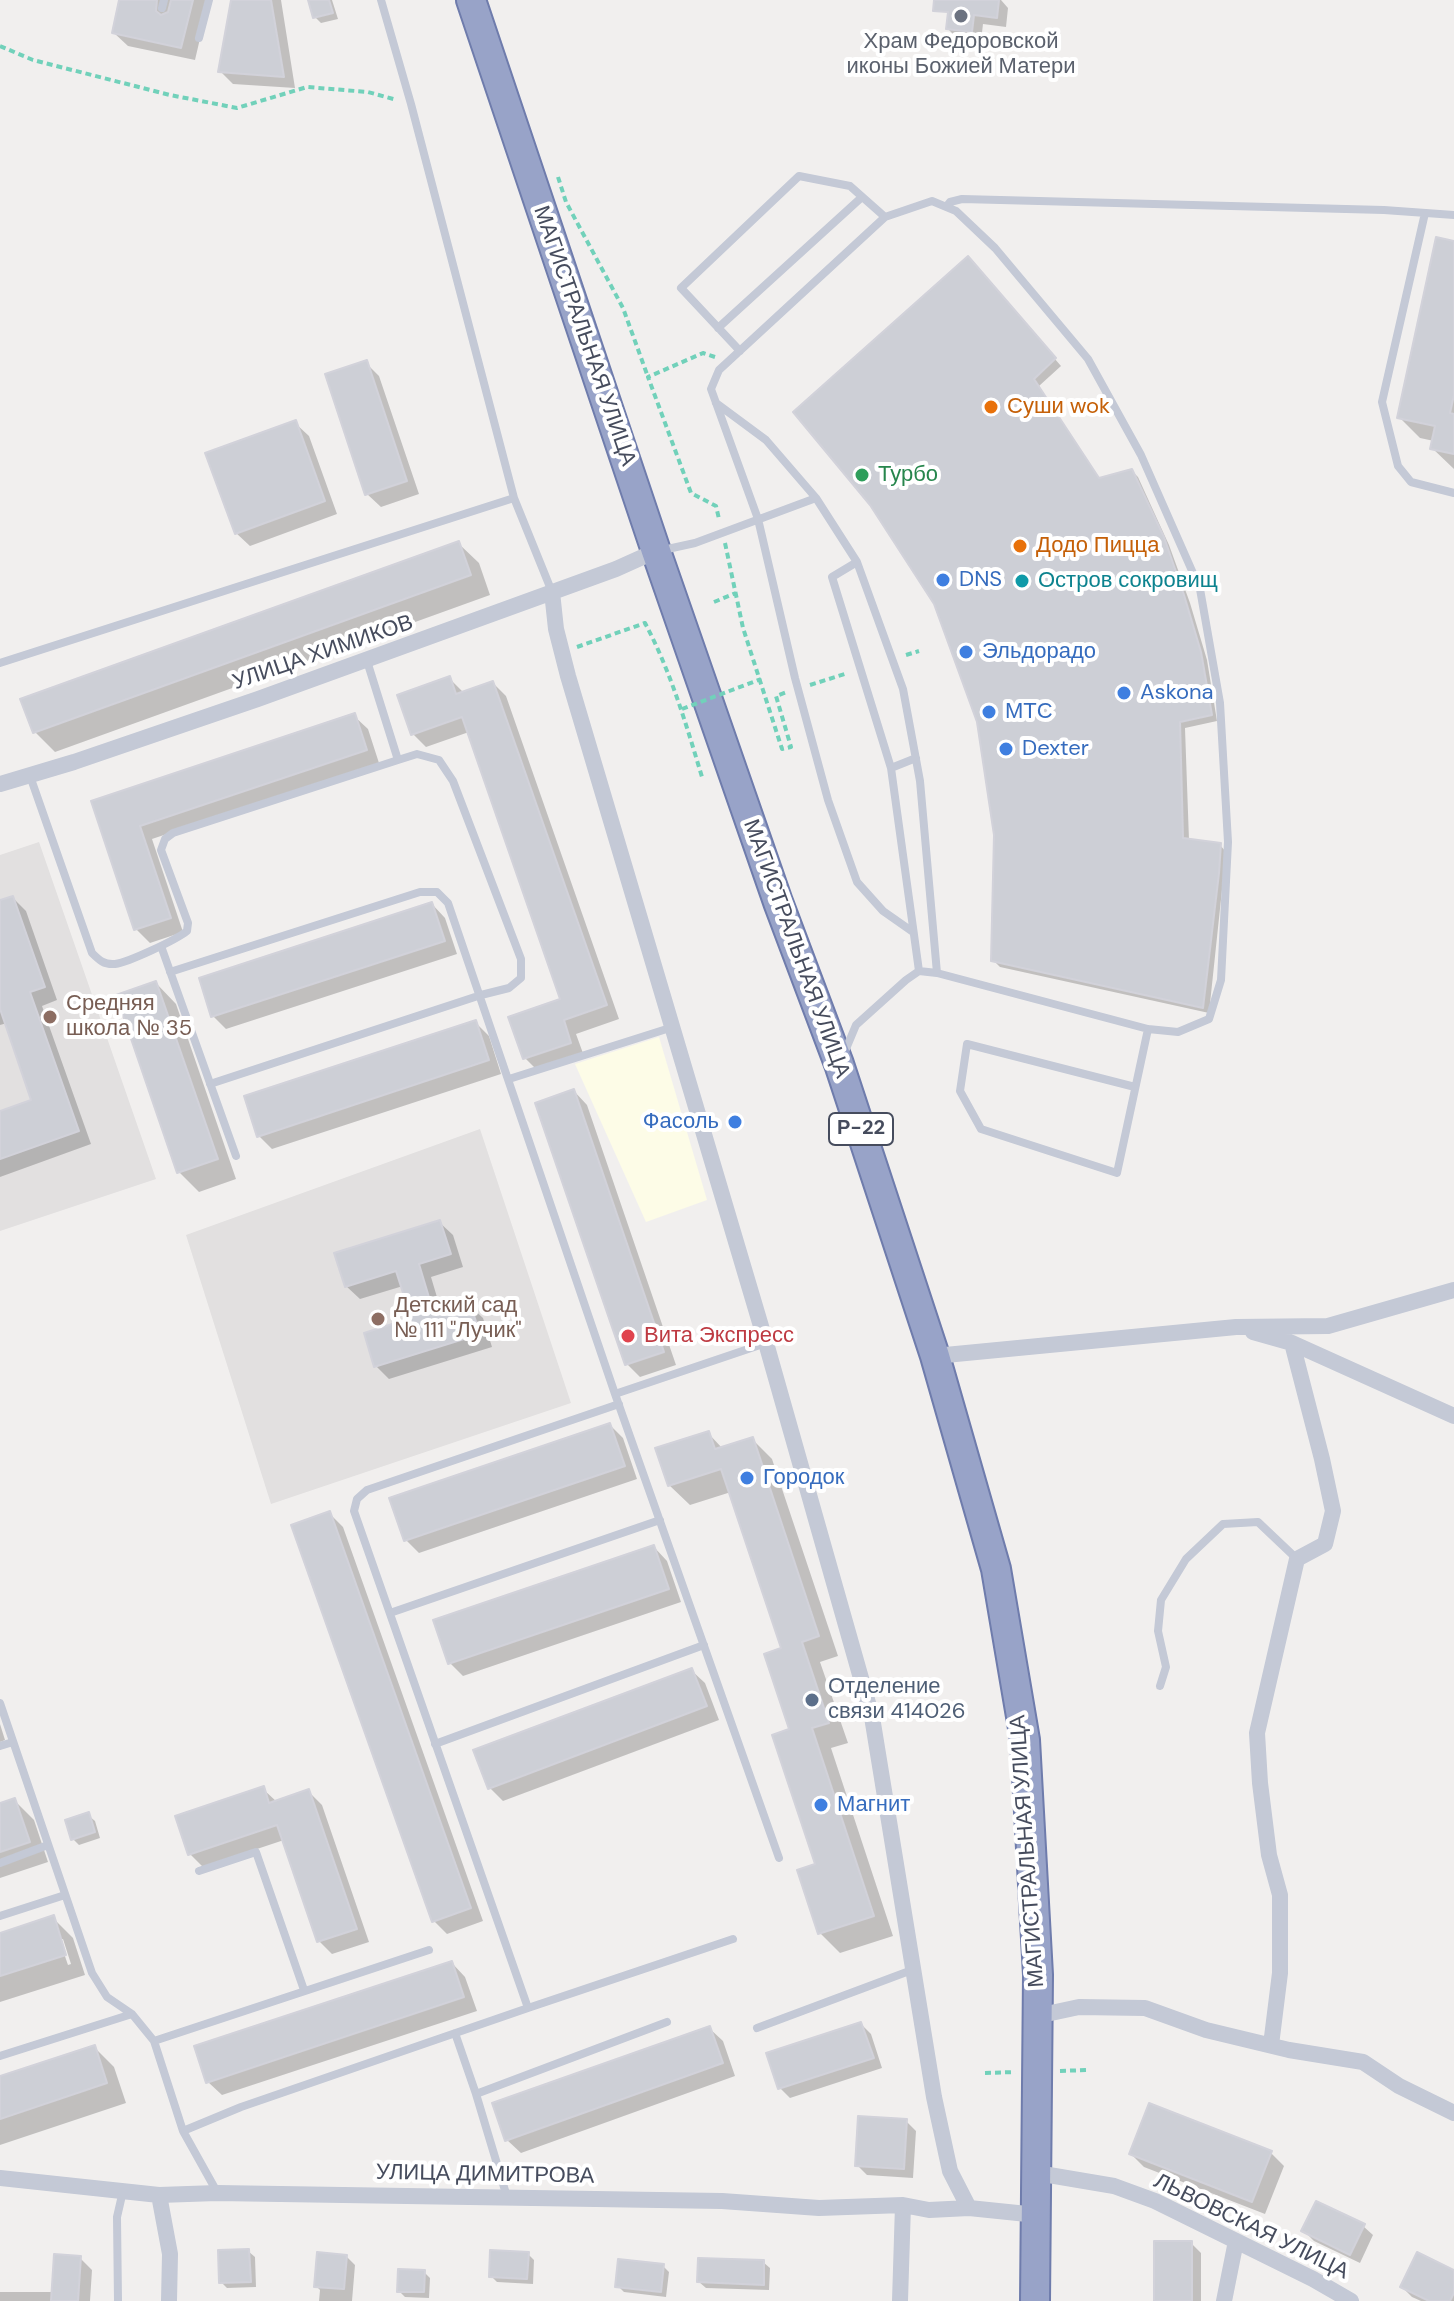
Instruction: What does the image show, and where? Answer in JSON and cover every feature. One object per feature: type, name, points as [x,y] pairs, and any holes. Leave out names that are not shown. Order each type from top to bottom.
[{"type":"highway","name":"МАГИСТРАЛЬНАЯ УЛИЦА","points":[[471,0],[656,551],[778,902],[839,1064],[935,1356],[996,1569],[1025,1740],[1038,1975],[1035,2301]]},
{"type":"street","name":"УЛИЦА ХИМИКОВ","points":[[1,781],[74,762],[367,661],[616,569],[656,551]]},
{"type":"street","points":[[552,592],[562,652],[766,1343],[872,1717],[934,2097],[950,2171],[969,2208]]},
{"type":"street","points":[[935,1356],[1236,1327],[1328,1326],[1454,1290]]},
{"type":"street","points":[[1236,1327],[1292,1343],[1454,1416]]},
{"type":"street","points":[[1271,2045],[1280,1973],[1280,1895],[1269,1855],[1257,1733],[1297,1559],[1325,1544],[1333,1511],[1292,1343]]},
{"type":"street","points":[[1037,2016],[1079,2007],[1145,2008],[1206,2030],[1363,2062],[1399,2086],[1454,2113]]},
{"type":"street","name":"ЛЬВОВСКАЯ УЛИЦА","points":[[1037,2173],[1114,2186],[1155,2201],[1351,2301]]},
{"type":"street","name":"УЛИЦА ДИМИТРОВА","points":[[0,2178],[159,2195],[217,2193],[722,2201],[819,2208],[903,2205],[929,2210],[969,2208],[1037,2215]]},
{"type":"street","points":[[159,2195],[170,2254],[169,2301]]},
{"type":"street","points":[[900,2301],[903,2205]]},
{"type":"street","points":[[1224,2301],[1236,2241]]},
{"type":"lane","points":[[199,38],[209,0]]},
{"type":"lane","points":[[381,0],[514,498],[552,592]]},
{"type":"lane","points":[[740,351],[681,288],[799,176],[850,186],[885,217]]},
{"type":"lane","points":[[718,328],[862,197]]},
{"type":"lane","points":[[946,207],[950,202],[962,199],[1384,210],[1454,215]]},
{"type":"lane","points":[[839,1064],[856,1025],[919,971],[937,973],[1148,1029],[1178,1032],[1209,1019],[1221,980],[1228,842],[1220,703],[1200,589],[1141,455],[1088,359],[995,248],[956,211],[932,201],[885,217],[728,361],[719,370],[711,389],[758,519],[828,800],[857,882],[883,911],[913,932]]},
{"type":"lane","points":[[1425,213],[1382,402],[1398,466],[1411,482],[1454,493]]},
{"type":"lane","points":[[716,402],[766,440],[816,498],[857,562],[903,689],[920,781],[937,973]]},
{"type":"lane","points":[[0,663],[514,498]]},
{"type":"lane","points":[[656,551],[695,543],[816,498]]},
{"type":"lane","points":[[857,562],[832,577],[891,768],[919,971]]},
{"type":"lane","points":[[367,661],[398,760]]},
{"type":"lane","points":[[30,775],[92,953],[102,963],[116,964],[161,946],[187,931],[188,923],[161,850],[165,839],[173,833],[417,754],[439,760],[453,781],[521,959],[521,978],[509,988],[210,1084]]},
{"type":"lane","points":[[891,768],[916,758]]},
{"type":"lane","points":[[170,972],[420,892],[437,892],[448,903],[615,1394],[779,1858]]},
{"type":"lane","points":[[161,946],[236,1156]]},
{"type":"lane","points":[[509,1079],[673,1026]]},
{"type":"lane","points":[[1135,1087],[967,1044],[960,1091],[981,1129],[1117,1173],[1148,1029]]},
{"type":"lane","points":[[615,1394],[766,1343]]},
{"type":"lane","points":[[528,2008],[354,1511],[357,1499],[367,1490],[619,1404]]},
{"type":"lane","points":[[390,1613],[660,1520]]},
{"type":"lane","points":[[1160,1686],[1166,1667],[1158,1631],[1161,1600],[1186,1559],[1223,1524],[1258,1522],[1297,1559]]},
{"type":"lane","points":[[435,1744],[704,1645]]},
{"type":"lane","points":[[0,1703],[92,1973],[107,1997],[132,2014],[154,2041],[183,2131],[217,2193]]},
{"type":"lane","points":[[0,1746],[13,1742]]},
{"type":"lane","points":[[0,1863],[48,1845]]},
{"type":"lane","points":[[199,1871],[256,1852],[304,1990]]},
{"type":"lane","points":[[0,1916],[65,1895]]},
{"type":"lane","points":[[183,2131],[241,2107],[733,1939]]},
{"type":"lane","points":[[154,2041],[429,1950]]},
{"type":"lane","points":[[757,2028],[912,1970]]},
{"type":"lane","points":[[0,2056],[132,2014]]},
{"type":"lane","points":[[476,2094],[667,2022]]},
{"type":"lane","points":[[455,2033],[507,2198]]},
{"type":"lane","points":[[118,2301],[117,2217],[123,2191]]},
{"type":"path","points":[[0,46],[33,60],[170,95],[237,108],[307,87],[368,92],[411,104]]},
{"type":"path","points":[[556,172],[566,202],[623,308],[691,493],[716,506],[743,628],[782,749],[791,747],[776,696],[860,669]]},
{"type":"path","points":[[648,377],[703,353],[728,361]]},
{"type":"path","points":[[714,602],[736,593]]},
{"type":"path","points":[[562,652],[645,623],[660,651],[682,709],[702,777]]},
{"type":"path","points":[[647,627],[654,623]]},
{"type":"path","points":[[892,659],[919,651]]},
{"type":"path","points":[[682,709],[761,679]]},
{"type":"shaded area","name":"Средняя школа № 35","points":[[39,842],[156,1179],[0,1231],[0,855]]},
{"type":"shaded area","points":[[659,1037],[707,1200],[646,1222],[575,1064]]},
{"type":"shaded area","name":"Детский сад № 111 \"Лучик\"","points":[[480,1129],[571,1403],[271,1504],[186,1235]]},
{"type":"building","points":[[119,0],[157,0],[156,11],[161,15],[168,12],[171,0],[193,0],[181,48],[112,33]]},
{"type":"building","points":[[231,0],[271,0],[284,77],[218,72]]},
{"type":"building","points":[[308,0],[329,0],[333,13],[313,18]]},
{"type":"building","name":"Храм Федоровской иконы Божией Матери","points":[[934,0],[999,0],[997,18],[974,15],[972,32],[946,29],[948,12],[933,11]]},
{"type":"building","points":[[1436,237],[1454,241],[1454,395],[1450,413],[1454,414],[1454,454],[1430,449],[1435,426],[1397,418]]},
{"type":"building","points":[[968,256],[1056,358],[1034,379],[1099,478],[1132,469],[1164,537],[1184,595],[1201,652],[1212,715],[1180,722],[1183,838],[1221,843],[1203,1008],[991,961],[994,835],[977,722],[934,604],[870,505],[793,412]]},
{"type":"building","points":[[367,360],[407,481],[365,495],[325,374]]},
{"type":"building","points":[[296,420],[325,501],[235,534],[205,453]]},
{"type":"building","points":[[459,541],[471,575],[33,733],[20,699]]},
{"type":"building","points":[[450,676],[456,694],[493,681],[607,1005],[564,1020],[571,1043],[523,1059],[508,1017],[560,999],[462,717],[411,735],[397,695]]},
{"type":"building","points":[[355,713],[367,750],[140,826],[171,918],[134,930],[91,801]]},
{"type":"building","points":[[13,896],[45,987],[30,992],[79,1131],[0,1159],[0,1111],[31,1100],[0,1009],[0,900]]},
{"type":"building","points":[[432,902],[445,941],[211,1017],[199,978]]},
{"type":"building","points":[[156,981],[218,1159],[177,1173],[116,995]]},
{"type":"building","points":[[476,1020],[489,1060],[257,1137],[244,1096]]},
{"type":"building","points":[[574,1089],[664,1352],[625,1365],[535,1103]]},
{"type":"building","points":[[440,1220],[451,1254],[419,1264],[434,1314],[470,1303],[480,1334],[374,1367],[364,1333],[411,1318],[396,1271],[345,1287],[334,1253]]},
{"type":"building","points":[[610,1423],[625,1466],[404,1541],[389,1498]]},
{"type":"building","points":[[709,1431],[715,1449],[753,1437],[819,1636],[802,1642],[829,1723],[812,1728],[874,1916],[818,1934],[797,1870],[815,1864],[772,1735],[789,1729],[764,1654],[781,1648],[721,1469],[668,1486],[655,1448]]},
{"type":"building","points":[[330,1511],[471,1908],[432,1922],[291,1525]]},
{"type":"building","points":[[654,1545],[669,1589],[448,1664],[433,1620]]},
{"type":"building","points":[[692,1668],[707,1706],[488,1789],[473,1750]]},
{"type":"building","points":[[264,1786],[269,1803],[309,1789],[357,1929],[317,1942],[277,1825],[188,1855],[175,1816]]},
{"type":"building","points":[[15,1798],[30,1842],[0,1852],[0,1803]]},
{"type":"building","points":[[89,1812],[95,1832],[71,1840],[65,1820]]},
{"type":"building","points":[[54,1915],[66,1955],[0,1976],[0,1933]]},
{"type":"building","points":[[452,1961],[464,1997],[206,2083],[194,2046]]},
{"type":"building","points":[[861,2022],[874,2058],[778,2089],[766,2053]]},
{"type":"building","points":[[710,2026],[723,2063],[505,2141],[492,2103]]},
{"type":"building","points":[[95,2045],[107,2083],[0,2119],[0,2076]]},
{"type":"building","points":[[1149,2103],[1272,2151],[1252,2202],[1129,2154]]},
{"type":"building","points":[[858,2116],[907,2119],[904,2169],[855,2166]]},
{"type":"building","points":[[1316,2201],[1365,2224],[1350,2255],[1301,2231]]},
{"type":"building","points":[[1154,2241],[1192,2241],[1192,2301],[1154,2301]]},
{"type":"building","points":[[249,2249],[251,2282],[219,2283],[218,2250]]},
{"type":"building","points":[[490,2250],[529,2252],[527,2279],[489,2277]]},
{"type":"building","points":[[317,2252],[347,2255],[344,2289],[314,2287]]},
{"type":"building","points":[[1417,2252],[1454,2270],[1454,2293],[1450,2301],[1429,2301],[1400,2287]]},
{"type":"building","points":[[54,2254],[81,2256],[78,2301],[51,2301]]},
{"type":"building","points":[[698,2258],[764,2260],[764,2285],[697,2282]]},
{"type":"building","points":[[618,2259],[664,2264],[661,2292],[615,2287]]},
{"type":"building","points":[[398,2269],[425,2270],[424,2292],[397,2292]]},
{"type":"place","name":"Храм Федоровской иконы Божией Матери","points":[[961,16]]},
{"type":"place","name":"Суши wok","points":[[991,407]]},
{"type":"place","name":"Турбо","points":[[862,475]]},
{"type":"place","name":"Додо Пицца","points":[[1020,546]]},
{"type":"place","name":"DNS","points":[[943,580]]},
{"type":"place","name":"Остров сокровищ","points":[[1022,581]]},
{"type":"place","name":"Эльдорадо","points":[[966,652]]},
{"type":"place","name":"Askona","points":[[1124,693]]},
{"type":"place","name":"МТС","points":[[989,712]]},
{"type":"place","name":"Dexter","points":[[1006,749]]},
{"type":"place","name":"Средняя школа № 35","points":[[50,1017]]},
{"type":"place","name":"Фасоль","points":[[735,1122]]},
{"type":"place","name":"Детский сад № 111 \"Лучик\"","points":[[378,1319]]},
{"type":"place","name":"Вита Экспресс","points":[[628,1336]]},
{"type":"place","name":"Городок","points":[[747,1478]]},
{"type":"place","name":"Отделение связи 414026","points":[[812,1700]]},
{"type":"place","name":"Магнит","points":[[821,1805]]}]
